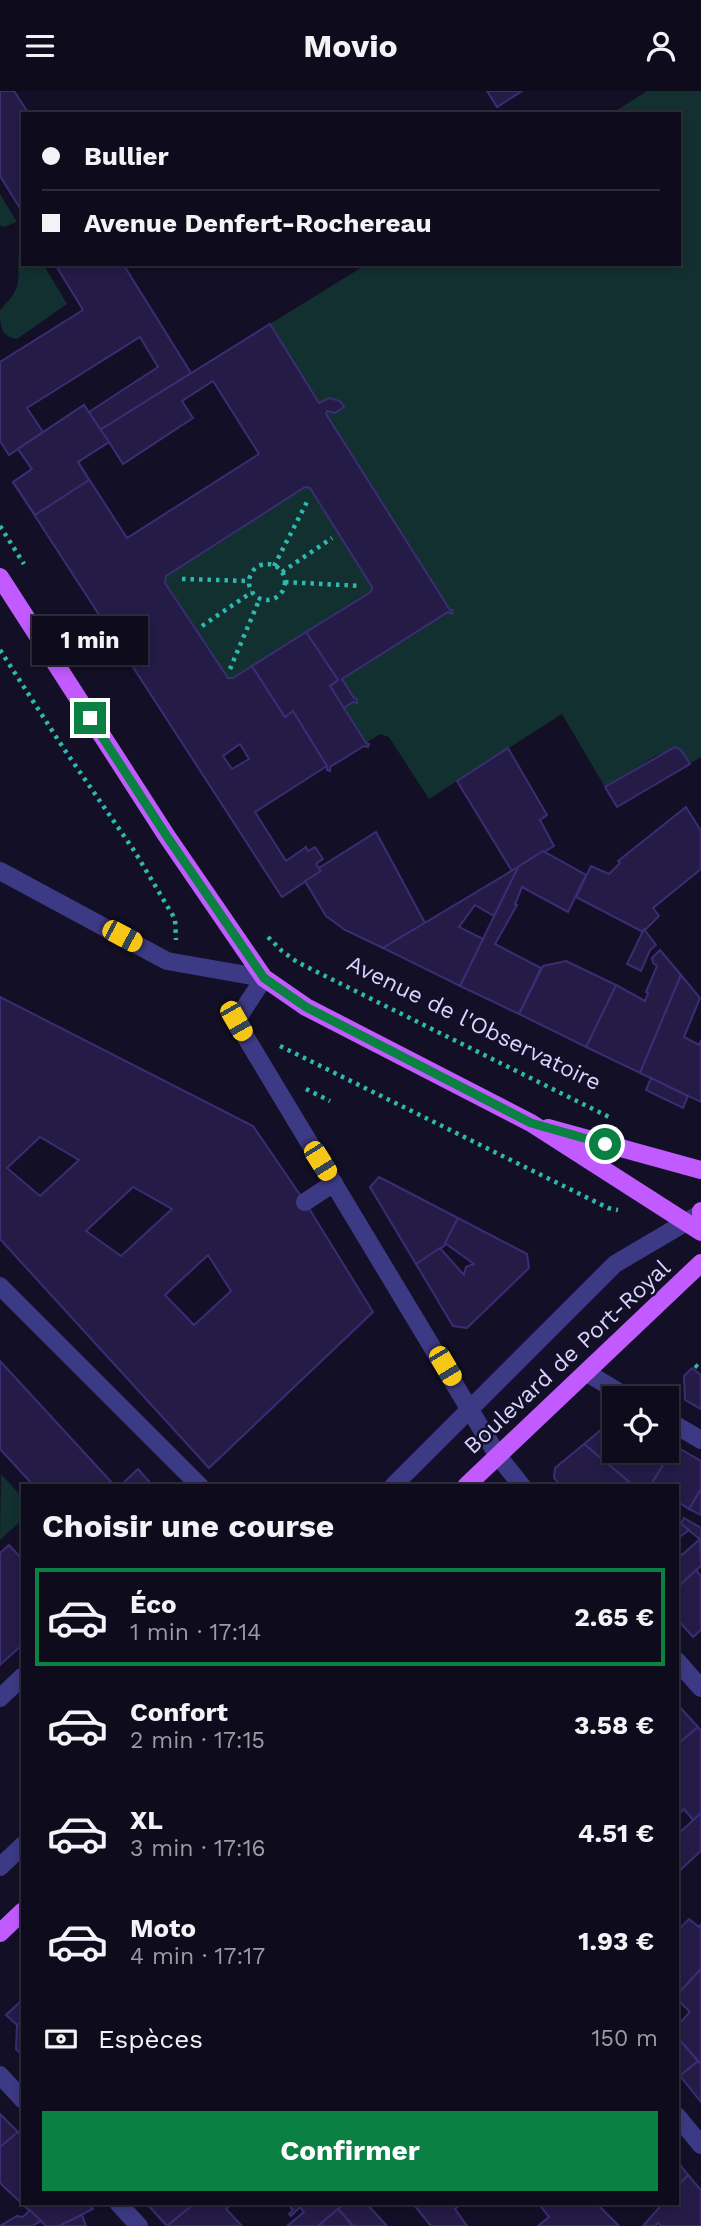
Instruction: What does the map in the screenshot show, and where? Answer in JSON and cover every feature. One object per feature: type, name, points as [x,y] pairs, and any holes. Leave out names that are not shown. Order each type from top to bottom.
[{"type":"main road","points":[[0,577],[166,835],[264,978],[306,1007],[531,1123],[698,1215],[701,1232]]},
{"type":"main road","points":[[531,1123],[701,1170]]},
{"type":"main road","name":"Boulevard de Port-Royal","points":[[468,1484],[701,1263]]},
{"type":"main road","points":[[0,1933],[21,1913]]},
{"type":"street","points":[[0,871],[167,961],[264,978],[236,1021],[470,1411],[520,1484]]},
{"type":"street","points":[[305,1202],[334,1183]]},
{"type":"street","name":"Boulevard de Port-Royal","points":[[395,1484],[615,1264],[698,1215]]},
{"type":"street","points":[[0,1286],[198,1484]]},
{"type":"street","points":[[587,1373],[609,1386]]},
{"type":"street","points":[[679,1427],[701,1440]]},
{"type":"street","points":[[679,1663],[701,1688]]},
{"type":"street","points":[[0,1697],[21,1679]]},
{"type":"street","points":[[0,1867],[21,1847]]},
{"type":"street","points":[[0,2075],[21,2098]]},
{"type":"street","points":[[679,2118],[701,2145]]},
{"type":"street","points":[[120,2205],[139,2226]]},
{"type":"path","points":[[274,566],[308,500]]},
{"type":"path","points":[[282,572],[332,538]]},
{"type":"path","points":[[263,564],[274,566],[282,572],[285,582],[281,593],[271,599],[260,598],[252,592],[249,581],[253,571],[263,564]]},
{"type":"path","points":[[182,579],[249,581]]},
{"type":"path","points":[[285,582],[361,586]]},
{"type":"path","points":[[202,626],[252,592]]},
{"type":"path","points":[[230,669],[260,598]]},
{"type":"path","points":[[0,650],[135,852],[175,919],[176,944]]},
{"type":"path","name":"Avenue de l'Observatoire","points":[[266,935],[297,962],[617,1121]]},
{"type":"path","points":[[283,1048],[608,1208]]},
{"type":"path","points":[[306,1089],[330,1101]]},
{"type":"path","points":[[695,1365],[701,1370]]},
{"type":"green space","points":[[647,91],[701,91],[701,757],[690,764],[681,750],[675,747],[605,787],[562,714],[429,799],[389,737],[380,734],[366,743],[343,708],[353,702],[357,703],[357,700],[342,679],[453,610],[450,610],[326,414],[327,411],[344,406],[340,401],[329,398],[319,403],[270,324],[364,266],[681,266],[681,112],[614,112]]},
{"type":"green space","points":[[0,194],[17,222],[4,227],[0,226]]},
{"type":"green space","points":[[21,251],[21,266],[44,266],[67,304],[17,339],[4,333],[0,310],[16,289]]},
{"type":"green space","points":[[305,487],[310,488],[372,587],[371,592],[232,679],[228,678],[165,583],[166,576]]},
{"type":"green space","points":[[1,1474],[21,1496],[21,1521],[0,1540]]},
{"type":"building","points":[[0,91],[14,91],[28,112],[21,112],[21,210],[0,176]]},
{"type":"building","points":[[487,91],[522,91],[497,107]]},
{"type":"building","points":[[56,266],[124,266],[191,373],[100,430],[89,412],[158,367],[140,337],[27,408],[43,432],[9,455],[0,441],[0,362],[83,310]]},
{"type":"building","points":[[270,324],[319,403],[329,398],[340,401],[344,407],[335,413],[327,411],[326,414],[450,610],[453,610],[452,614],[448,612],[342,679],[357,699],[357,703],[353,702],[343,708],[330,686],[338,680],[306,632],[371,592],[372,587],[310,488],[305,487],[166,576],[165,583],[228,678],[233,678],[252,666],[285,717],[293,711],[327,766],[255,812],[286,861],[306,847],[308,851],[315,847],[323,859],[316,864],[321,871],[282,897],[13,482],[32,469],[18,449],[84,405],[100,430]],"holes":[[[213,381],[259,454],[127,538],[78,462],[109,442],[123,464],[193,418],[182,401]],[[240,744],[249,759],[232,769],[223,756]]]},
{"type":"building","points":[[84,405],[109,442],[78,462],[89,480],[35,515],[13,482],[32,469],[18,449]]},
{"type":"building","points":[[306,632],[338,680],[330,686],[369,744],[330,767],[330,771],[293,711],[285,717],[252,666]]},
{"type":"building","points":[[675,747],[681,750],[690,764],[617,807],[605,787]]},
{"type":"building","points":[[508,748],[547,815],[540,820],[554,846],[512,871],[457,781]]},
{"type":"building","points":[[686,807],[701,831],[701,869],[653,908],[659,916],[643,932],[576,897],[591,866],[609,874],[620,863],[618,861]]},
{"type":"building","points":[[376,832],[425,923],[383,948],[345,930],[326,916],[305,881],[321,871],[319,868]]},
{"type":"building","points":[[543,851],[586,875],[568,912],[522,887],[515,904],[517,905],[495,944],[541,968],[519,1014],[460,986],[518,867]]},
{"type":"building","points":[[518,867],[494,916],[475,905],[459,927],[483,939],[460,986],[383,948]]},
{"type":"building","points":[[644,929],[656,945],[650,950],[641,971],[627,964]]},
{"type":"building","points":[[660,950],[681,975],[640,1073],[586,1047],[616,985],[645,1001],[657,966],[652,958]]},
{"type":"building","points":[[566,961],[616,985],[586,1047],[519,1014],[543,966]]},
{"type":"building","points":[[681,975],[700,998],[684,1037],[699,1045],[701,1040],[701,1102],[640,1073]]},
{"type":"building","points":[[0,997],[253,1126],[305,1202],[373,1312],[209,1468],[0,1239]],"holes":[[[40,1137],[79,1160],[40,1196],[7,1168]],[[133,1187],[172,1209],[121,1256],[86,1231]],[[208,1255],[231,1291],[194,1325],[165,1295]]]},
{"type":"building","points":[[651,1078],[688,1096],[683,1108],[646,1090]]},
{"type":"building","points":[[379,1177],[458,1218],[444,1246],[416,1264],[370,1187]]},
{"type":"building","points":[[458,1218],[527,1254],[529,1268],[467,1328],[453,1326],[416,1264],[440,1248],[464,1275],[466,1267],[474,1264],[445,1243]]},
{"type":"building","points":[[0,1361],[113,1484],[32,1484],[0,1449]]},
{"type":"building","points":[[692,1368],[701,1375],[701,1409],[685,1400],[684,1376]]},
{"type":"building","points":[[602,1429],[602,1459],[584,1444]]},
{"type":"building","points":[[584,1444],[602,1459],[602,1463],[607,1463],[632,1484],[559,1484],[554,1478],[555,1468]]},
{"type":"building","points":[[679,1448],[701,1461],[701,1489],[689,1509],[679,1502],[679,1484],[651,1484],[664,1463],[679,1463]]},
{"type":"building","points":[[607,1463],[664,1463],[651,1484],[632,1484]]},
{"type":"building","points":[[138,1469],[151,1484],[122,1484]]},
{"type":"building","points":[[701,1489],[701,1515],[689,1509]]},
{"type":"building","points":[[684,1518],[701,1528],[701,1540],[681,1524]]},
{"type":"building","points":[[679,1522],[689,1530],[679,1538]]},
{"type":"building","points":[[700,1539],[701,1566],[679,1586],[679,1551],[682,1555]]},
{"type":"building","points":[[9,1545],[21,1558],[21,1646],[0,1665],[0,1553]]},
{"type":"building","points":[[696,1570],[701,1576],[701,1630],[693,1637],[679,1621],[679,1586]]},
{"type":"building","points":[[679,1706],[698,1727],[679,1743]]},
{"type":"building","points":[[698,1727],[701,1731],[701,1813],[693,1820],[684,1809],[679,1812],[679,1743]]},
{"type":"building","points":[[701,1813],[701,1851],[679,1871],[679,1833]]},
{"type":"building","points":[[689,1919],[699,1927],[701,1924],[701,1969],[679,1993],[679,1929]]},
{"type":"building","points":[[701,1969],[701,2064],[679,2039],[679,2024],[690,2012],[681,2003],[679,2005],[679,1993]]},
{"type":"building","points":[[21,2001],[21,2022],[17,2025],[6,2015]]},
{"type":"building","points":[[21,2022],[21,2054],[16,2049],[17,2025]]},
{"type":"building","points":[[679,2039],[698,2061],[679,2075]]},
{"type":"building","points":[[698,2061],[701,2064],[701,2102],[680,2076]]},
{"type":"building","points":[[0,2114],[18,2132],[0,2147]]},
{"type":"building","points":[[18,2132],[21,2135],[21,2203],[0,2182],[0,2147]]},
{"type":"building","points":[[679,2164],[688,2175],[679,2185]]},
{"type":"building","points":[[688,2175],[701,2190],[701,2226],[661,2226],[658,2223],[655,2226],[643,2226],[661,2205],[679,2205],[679,2185]]},
{"type":"building","points":[[23,2205],[90,2205],[93,2209],[59,2226],[46,2226]]},
{"type":"building","points":[[148,2205],[193,2205],[167,2226]]},
{"type":"building","points":[[193,2205],[231,2205],[226,2209],[242,2226],[167,2226]]},
{"type":"building","points":[[289,2205],[338,2205],[340,2208],[318,2226],[287,2226],[304,2212],[300,2207],[291,2216],[289,2214],[293,2210]]},
{"type":"building","points":[[343,2205],[368,2205],[387,2226],[353,2226],[338,2209]]},
{"type":"building","points":[[414,2205],[460,2205],[455,2209],[467,2226],[431,2226]]},
{"type":"building","points":[[540,2205],[598,2205],[619,2226],[538,2226],[549,2217]]},
{"type":"building","points":[[338,2209],[353,2226],[318,2226]]},
{"type":"building","points":[[30,2210],[41,2221],[32,2226],[0,2226],[17,2216],[23,2217]]},
{"type":"building","points":[[82,2215],[86,2226],[59,2226]]},
{"type":"route","points":[[90,718],[264,978],[306,1007],[531,1123],[605,1144]]}]
